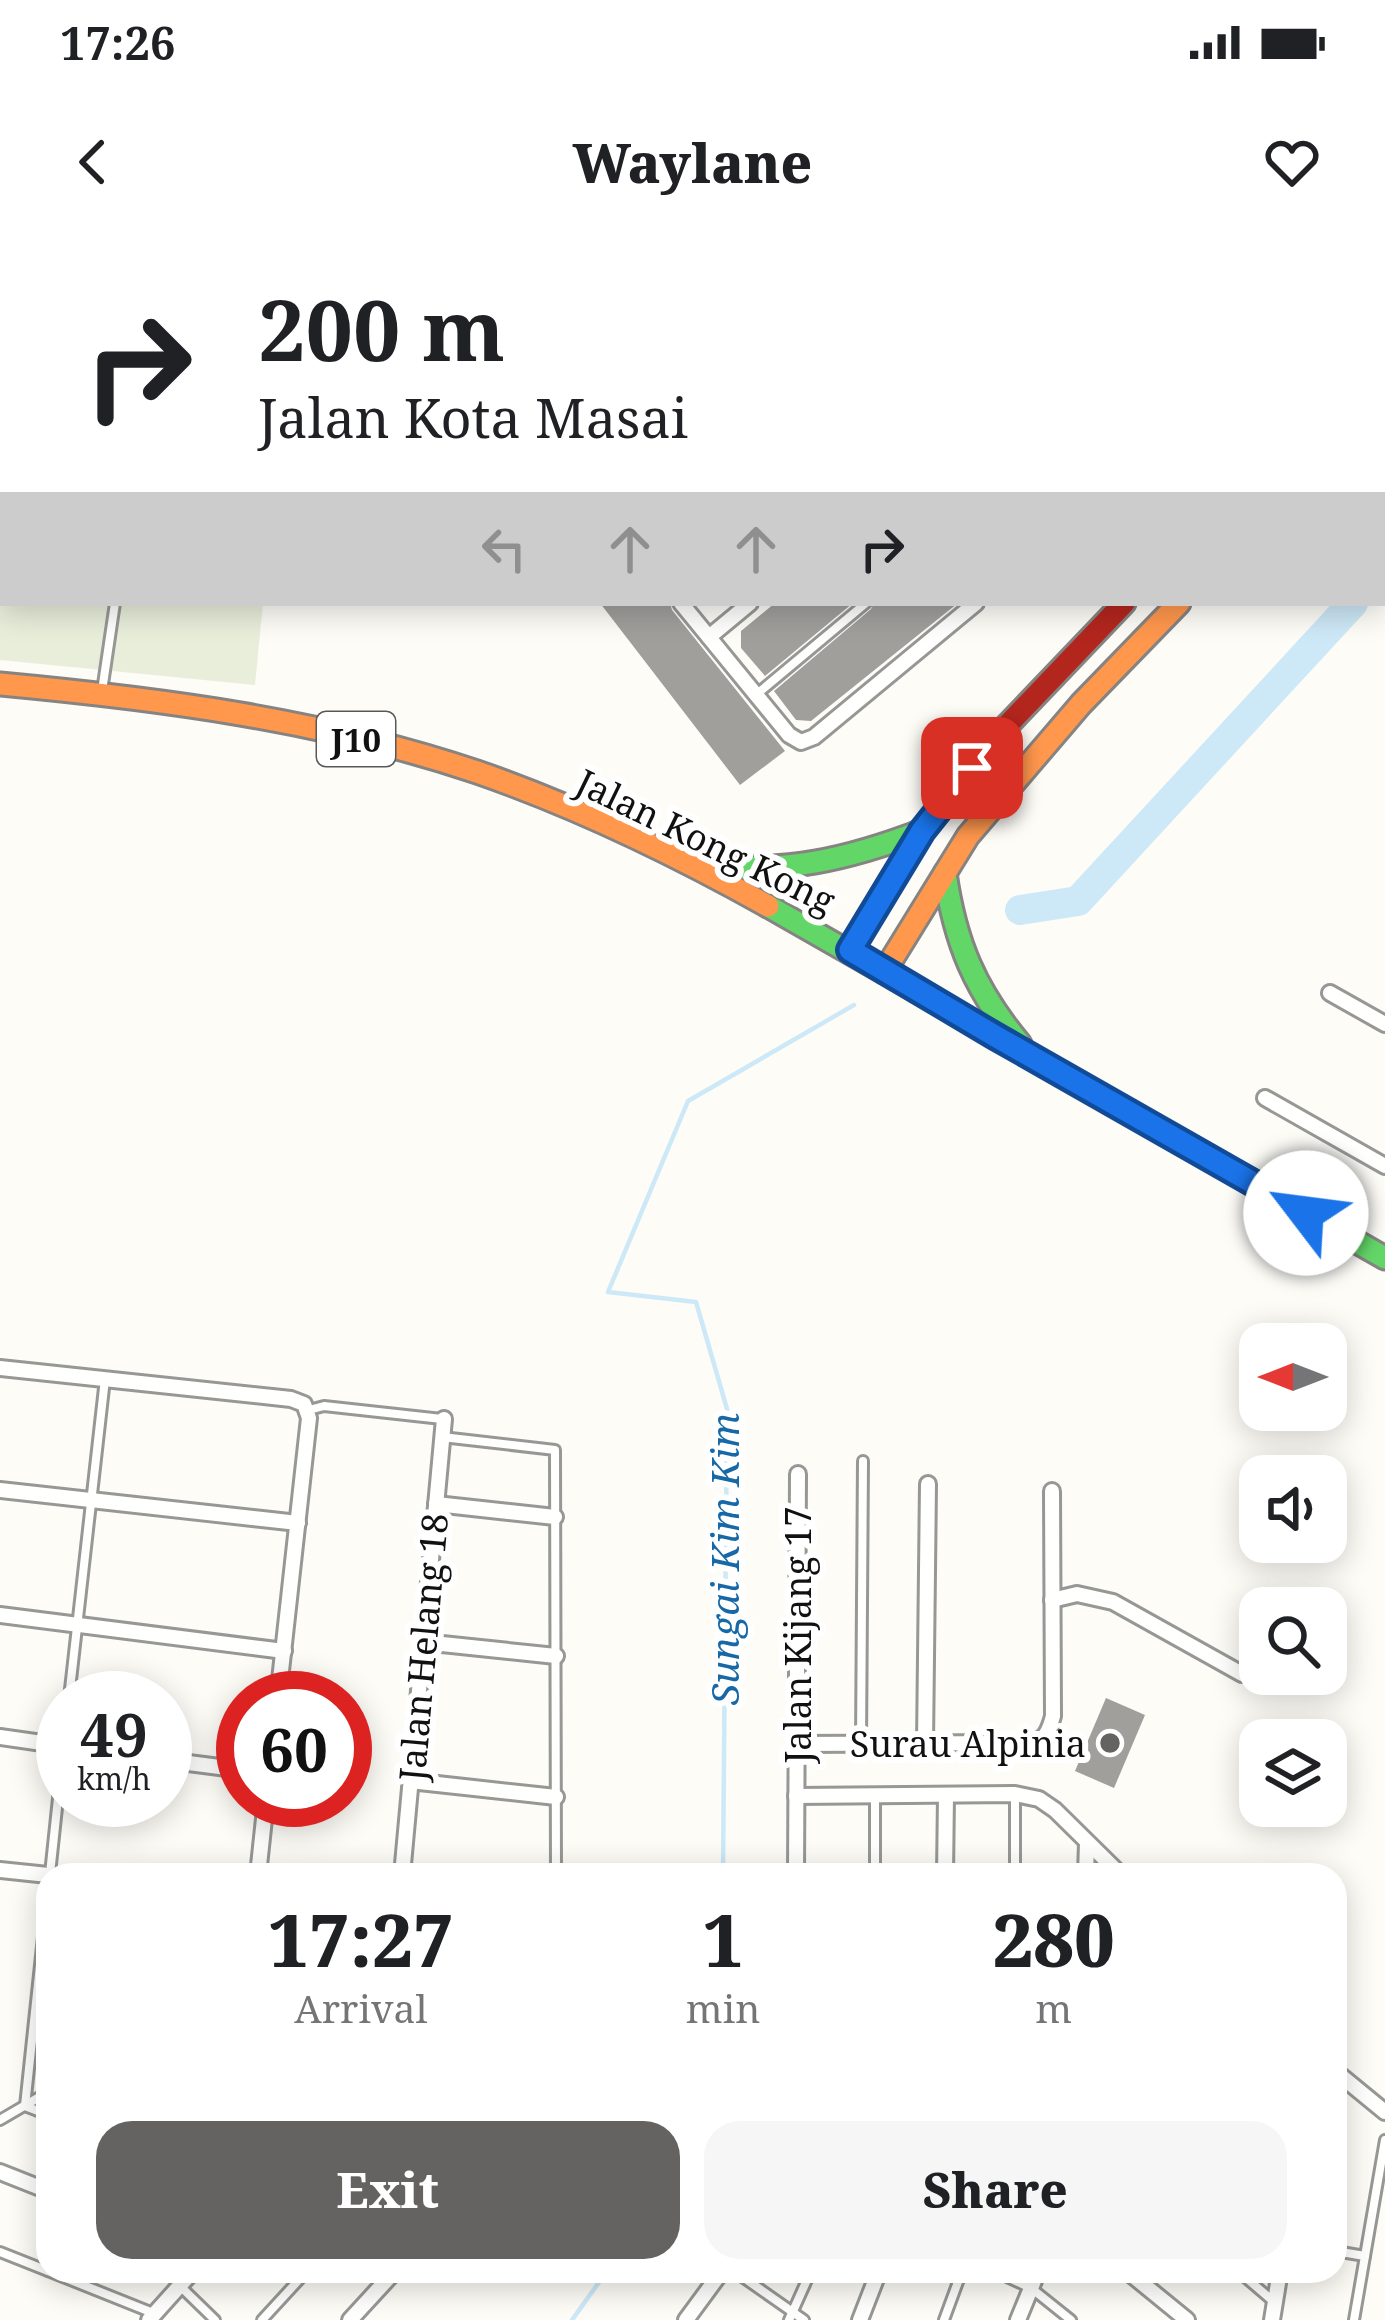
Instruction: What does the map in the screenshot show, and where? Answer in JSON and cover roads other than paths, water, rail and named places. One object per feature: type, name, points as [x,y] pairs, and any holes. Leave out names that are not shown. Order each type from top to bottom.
[{"type":"main road","points":[[850,950],[922,831],[998,736],[1121,606]]},
{"type":"main road","points":[[884,972],[968,836],[1081,704],[1176,606]]},
{"type":"main road","name":"Jalan Kong Kong","points":[[0,684],[102,693],[288,722],[418,754],[538,795],[692,865],[850,950],[1385,1258]]},
{"type":"main road","points":[[692,865],[778,871],[868,851],[922,831]]},
{"type":"main road","points":[[945,873],[949,909],[978,988],[1032,1058]]},
{"type":"street","points":[[683,606],[794,740],[808,741],[972,606]]},
{"type":"street","points":[[709,637],[746,606]]},
{"type":"street","points":[[1330,993],[1385,1024]]},
{"type":"street","points":[[1265,1098],[1385,1166]]},
{"type":"street","points":[[0,1368],[291,1399],[305,1408],[310,1418],[281,1671]]},
{"type":"street","name":"Jalan Helang 18","points":[[402,1863],[444,1419]]},
{"type":"street","name":"Jalan Kijang 17","points":[[796,1863],[798,1474]]},
{"type":"street","points":[[925,1744],[928,1484]]},
{"type":"street","points":[[0,1490],[298,1522]]},
{"type":"street","points":[[797,1744],[1028,1743],[1048,1733],[1053,1716],[1052,1491]]},
{"type":"street","points":[[436,1504],[555,1516]]},
{"type":"street","points":[[1052,1600],[1077,1594],[1113,1602],[1239,1672]]},
{"type":"street","points":[[0,1615],[284,1651]]},
{"type":"street","points":[[423,1642],[556,1656]]},
{"type":"street","points":[[0,1737],[36,1743]]},
{"type":"street","points":[[410,1781],[556,1797]]},
{"type":"street","points":[[796,1796],[1015,1794],[1039,1799],[1108,1863]]},
{"type":"street","points":[[944,1863],[946,1795]]},
{"type":"street","points":[[259,1863],[263,1827]]},
{"type":"street","points":[[1086,1863],[1087,1843]]},
{"type":"street","points":[[0,1870],[36,1874]]},
{"type":"street","points":[[1347,2081],[1385,2112]]},
{"type":"street","points":[[0,2171],[36,2186]]},
{"type":"street","points":[[152,2317],[182,2283]]},
{"type":"street","points":[[350,2320],[384,2283]]},
{"type":"street","points":[[686,2320],[713,2283]]},
{"type":"street","points":[[860,2320],[874,2283]]},
{"type":"street","points":[[1018,2320],[1033,2283]]},
{"type":"street","points":[[1142,2283],[1187,2320]]},
{"type":"street","points":[[1272,2320],[1278,2283]]},
{"type":"lane","points":[[102,693],[115,606]]},
{"type":"lane","points":[[756,694],[862,606]]},
{"type":"lane","points":[[71,1671],[105,1379]]},
{"type":"lane","points":[[305,1408],[444,1419]]},
{"type":"lane","points":[[442,1437],[555,1450],[556,1863]]},
{"type":"lane","points":[[861,1744],[862,1461]]},
{"type":"lane","points":[[1015,1794],[1015,1863]]},
{"type":"lane","points":[[875,1795],[875,1863]]},
{"type":"lane","points":[[50,1863],[54,1827]]},
{"type":"lane","points":[[25,2106],[36,2003]]},
{"type":"lane","points":[[0,2120],[36,2099]]},
{"type":"lane","points":[[25,2106],[36,2110]]},
{"type":"lane","points":[[1354,2320],[1385,2140]]},
{"type":"lane","points":[[0,2252],[36,2266]]},
{"type":"lane","points":[[1347,2253],[1365,2256]]},
{"type":"lane","points":[[75,2283],[152,2317]]},
{"type":"lane","points":[[262,2320],[297,2283]]},
{"type":"lane","points":[[750,2283],[796,2318],[807,2283]]},
{"type":"lane","points":[[944,2320],[958,2283]]},
{"type":"lane","points":[[1020,2283],[1071,2320]]},
{"type":"lane","points":[[1252,2283],[1274,2302]]},
{"type":"lane","points":[[179,2286],[215,2320]]},
{"type":"waterway","name":"Sungai Kim Kim","points":[[1020,910],[1078,901],[1350,606]]},
{"type":"waterway","name":"Sungai Kim Kim","points":[[723,1863],[727,1409],[696,1302],[608,1292],[688,1101],[854,1005]]},
{"type":"waterway","name":"Sungai Kim Kim","points":[[572,2320],[598,2283]]},
{"type":"place","name":"Surau Alpinia","points":[[1110,1743]]}]
